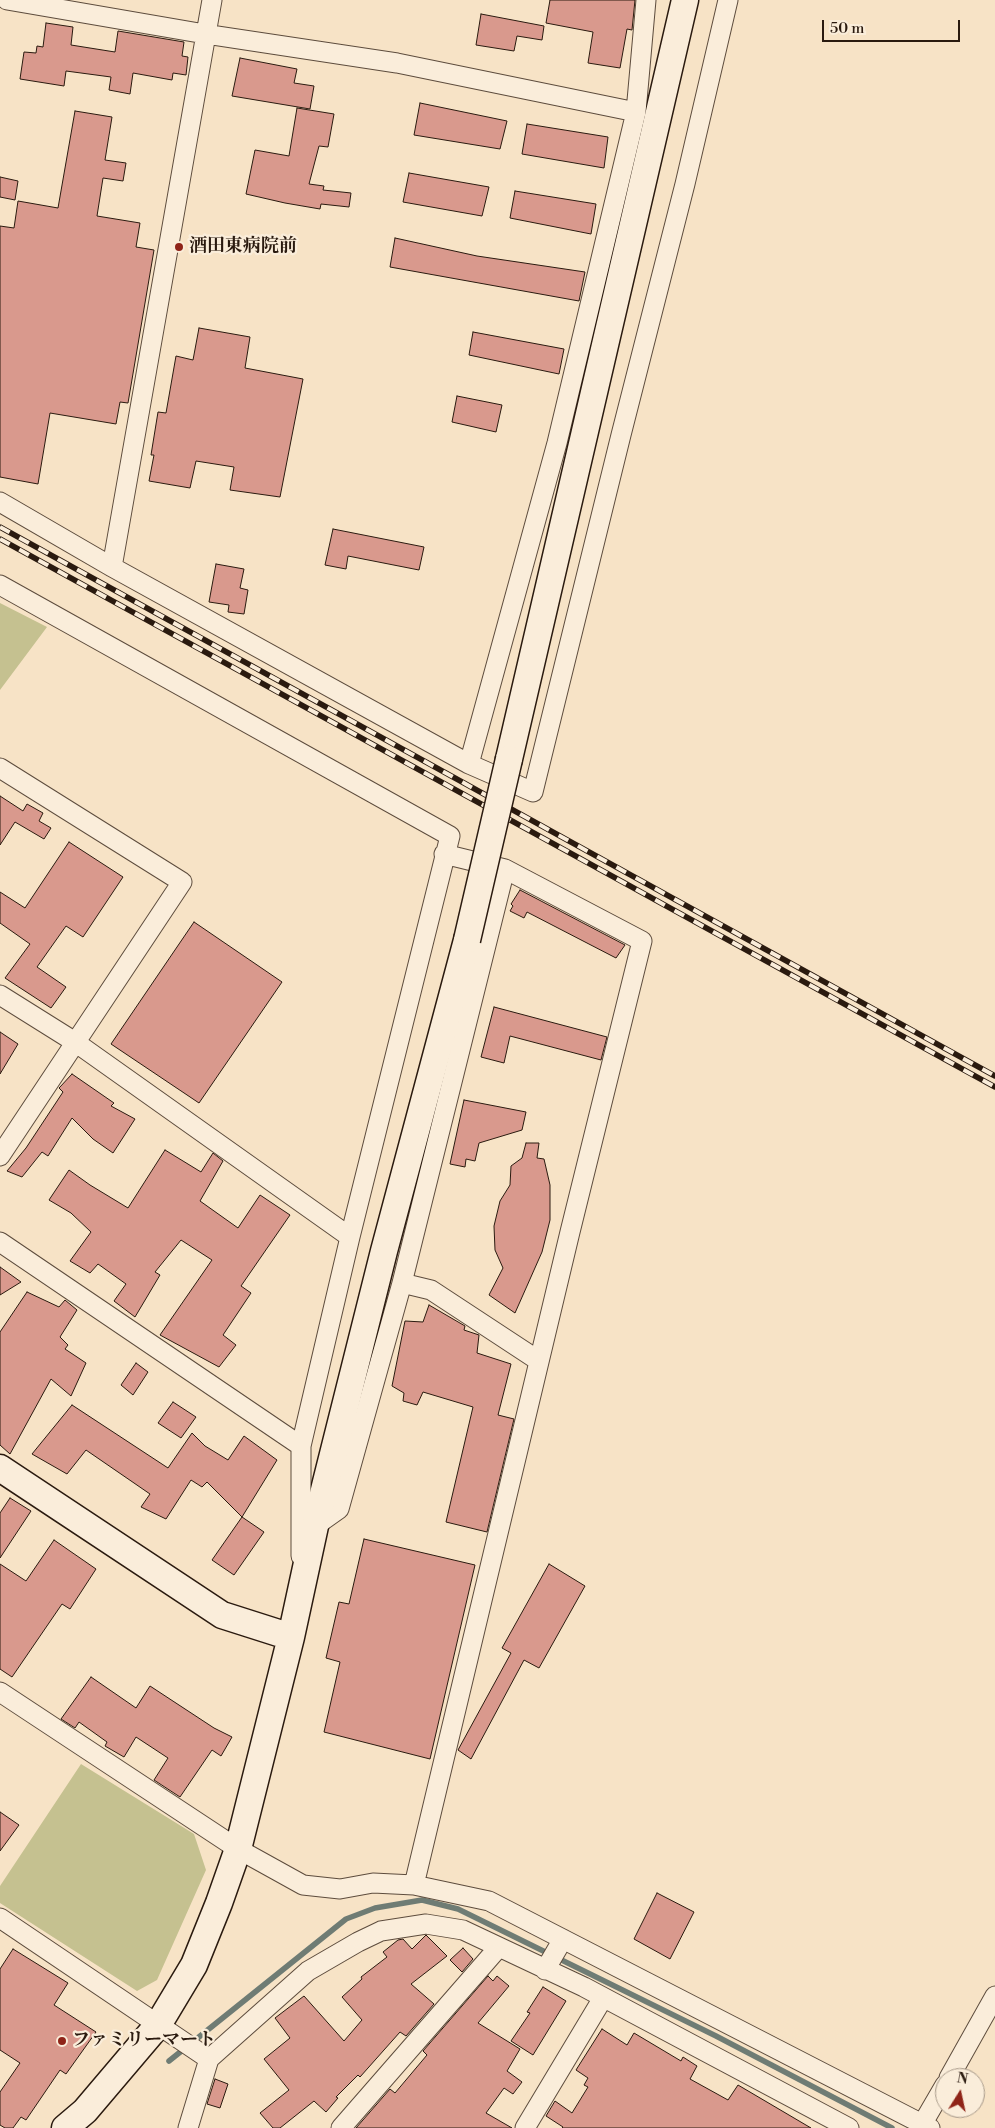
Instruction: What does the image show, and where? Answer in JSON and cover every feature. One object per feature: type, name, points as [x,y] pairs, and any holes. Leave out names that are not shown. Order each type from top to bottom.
[{"type":"street","points":[[7,0],[205,34],[397,63],[636,112]]},
{"type":"street","points":[[112,566],[212,0]]},
{"type":"street","points":[[469,764],[557,443],[636,112],[646,0]]},
{"type":"street","points":[[65,2128],[168,2031],[219,1903],[238,1849],[292,1636],[300,1588],[384,1251],[467,940],[686,0]]},
{"type":"street","points":[[0,502],[469,764],[533,792],[685,184],[728,0]]},
{"type":"street","points":[[0,585],[450,836],[350,1237],[301,1446],[300,1588]]},
{"type":"street","points":[[0,768],[182,882],[0,1156]]},
{"type":"street","points":[[414,1885],[539,1361],[642,941],[505,869],[444,854]]},
{"type":"street","points":[[315,1526],[339,1509],[402,1282],[505,869]]},
{"type":"street","points":[[0,995],[75,1042],[350,1237]]},
{"type":"street","points":[[0,1242],[301,1446]]},
{"type":"street","points":[[402,1282],[431,1290],[539,1361]]},
{"type":"street","points":[[0,1468],[222,1615],[292,1636]]},
{"type":"street","points":[[0,1692],[238,1849],[302,1885],[340,1889],[374,1883],[414,1885],[489,1901],[561,1942],[924,2127],[935,2104]]},
{"type":"street","points":[[0,1918],[204,2056]]},
{"type":"street","points":[[188,2128],[204,2056],[308,1971],[381,1931],[426,1924],[463,1930],[498,1948],[546,1968],[849,2128]]},
{"type":"street","points":[[546,1968],[561,1942]]},
{"type":"street","points":[[341,2128],[498,1948]]},
{"type":"street","points":[[955,2068],[995,1996]]},
{"type":"street","points":[[525,2128],[603,1998]]},
{"type":"shaded area","points":[[0,603],[47,627],[0,690]]},
{"type":"shaded area","points":[[81,1764],[194,1834],[206,1870],[157,1980],[137,1991],[0,1903],[0,1886]]},
{"type":"building","points":[[550,0],[635,0],[632,30],[627,29],[620,68],[588,63],[593,32],[546,23]]},
{"type":"building","points":[[481,14],[544,26],[542,40],[517,36],[514,51],[476,45]]},
{"type":"building","points":[[46,23],[73,27],[71,45],[115,52],[118,31],[184,42],[182,56],[188,57],[186,75],[173,73],[172,80],[133,73],[130,94],[109,90],[111,77],[66,71],[64,86],[20,79],[24,52],[36,53],[37,46],[43,47]]},
{"type":"building","points":[[240,58],[297,69],[294,83],[314,86],[310,109],[232,96]]},
{"type":"building","points":[[420,103],[507,121],[500,149],[414,135]]},
{"type":"building","points":[[297,108],[334,114],[328,147],[319,146],[309,184],[324,186],[323,190],[351,193],[349,207],[321,204],[320,209],[246,194],[255,150],[289,156]]},
{"type":"building","points":[[75,111],[112,117],[105,160],[126,163],[123,181],[103,178],[97,216],[140,223],[136,247],[154,250],[128,403],[120,402],[116,424],[50,413],[38,484],[0,477],[0,226],[14,228],[18,201],[58,208]]},
{"type":"building","points":[[527,124],[608,137],[604,168],[522,154]]},
{"type":"building","points":[[409,173],[489,187],[482,216],[403,202]]},
{"type":"building","points":[[0,177],[18,181],[15,200],[0,197]]},
{"type":"building","points":[[515,191],[596,204],[591,234],[510,218]]},
{"type":"building","points":[[395,238],[477,256],[585,272],[579,301],[390,267]]},
{"type":"building","points":[[199,328],[250,337],[245,368],[303,379],[280,497],[230,490],[234,467],[196,461],[190,488],[149,481],[154,455],[151,455],[158,412],[166,413],[176,356],[193,360]]},
{"type":"building","points":[[473,332],[564,349],[559,374],[469,355]]},
{"type":"building","points":[[457,396],[502,405],[496,432],[452,422]]},
{"type":"building","points":[[333,529],[424,547],[419,570],[348,556],[346,569],[325,565]]},
{"type":"building","points":[[216,564],[244,569],[240,588],[248,590],[244,614],[228,612],[229,605],[209,602]]},
{"type":"building","points":[[0,796],[23,811],[27,804],[43,813],[39,821],[51,828],[44,839],[15,822],[0,845]]},
{"type":"building","points":[[69,842],[123,877],[83,937],[66,926],[37,967],[66,987],[51,1008],[5,978],[30,944],[0,923],[0,892],[25,908]]},
{"type":"building","points":[[520,890],[625,945],[616,958],[527,912],[524,918],[510,911],[513,906],[511,904]]},
{"type":"building","points":[[194,922],[282,982],[199,1103],[111,1044]]},
{"type":"building","points":[[494,1007],[607,1037],[601,1060],[510,1036],[504,1063],[481,1057]]},
{"type":"building","points":[[0,1032],[18,1044],[0,1074]]},
{"type":"building","points":[[72,1074],[114,1103],[111,1106],[135,1119],[113,1153],[93,1139],[72,1118],[48,1156],[42,1152],[22,1177],[7,1171],[26,1148],[63,1092],[59,1088]]},
{"type":"building","points":[[464,1100],[526,1112],[522,1130],[479,1143],[475,1161],[466,1159],[465,1167],[450,1164]]},
{"type":"building","points":[[526,1143],[539,1143],[537,1158],[544,1159],[550,1185],[550,1220],[542,1252],[515,1313],[489,1295],[503,1268],[495,1250],[494,1226],[500,1201],[510,1185],[511,1166],[522,1158]]},
{"type":"building","points":[[165,1150],[201,1172],[213,1153],[223,1161],[200,1201],[238,1228],[260,1195],[290,1215],[241,1286],[251,1293],[223,1335],[236,1345],[219,1367],[160,1335],[212,1260],[181,1240],[155,1272],[160,1275],[135,1317],[114,1301],[126,1284],[98,1264],[90,1273],[70,1261],[91,1232],[71,1213],[49,1200],[69,1170],[128,1208]]},
{"type":"building","points":[[0,1267],[21,1282],[0,1295]]},
{"type":"building","points":[[27,1292],[59,1307],[65,1300],[77,1310],[60,1337],[68,1345],[65,1349],[86,1363],[71,1396],[51,1379],[10,1454],[0,1445],[0,1332]]},
{"type":"building","points":[[429,1305],[465,1326],[464,1330],[479,1335],[477,1353],[511,1364],[498,1415],[514,1419],[487,1532],[446,1522],[473,1407],[423,1392],[417,1405],[403,1401],[404,1393],[392,1386],[405,1321],[423,1322]]},
{"type":"building","points":[[136,1363],[148,1372],[133,1395],[121,1385]]},
{"type":"building","points":[[173,1402],[196,1417],[181,1438],[158,1423]]},
{"type":"building","points":[[72,1405],[168,1468],[192,1433],[205,1446],[228,1460],[244,1436],[277,1460],[242,1517],[207,1482],[202,1487],[191,1480],[166,1519],[141,1507],[150,1494],[86,1450],[67,1474],[32,1454]]},
{"type":"building","points":[[10,1498],[31,1511],[0,1558],[0,1513]]},
{"type":"building","points":[[242,1517],[264,1532],[234,1575],[212,1560]]},
{"type":"building","points":[[364,1539],[475,1565],[430,1759],[324,1732],[340,1662],[326,1658],[339,1602],[349,1604]]},
{"type":"building","points":[[54,1540],[96,1569],[70,1609],[62,1604],[12,1677],[0,1669],[0,1564],[26,1581]]},
{"type":"building","points":[[549,1564],[585,1586],[539,1668],[524,1660],[471,1759],[458,1750],[511,1653],[502,1648]]},
{"type":"building","points":[[91,1677],[136,1708],[150,1686],[214,1728],[232,1737],[221,1756],[212,1750],[180,1797],[154,1780],[168,1758],[136,1737],[124,1757],[105,1746],[107,1742],[79,1722],[75,1728],[61,1719]]},
{"type":"building","points":[[0,1812],[19,1825],[0,1851]]},
{"type":"building","points":[[657,1893],[694,1912],[670,1959],[634,1939]]},
{"type":"building","points":[[426,1935],[447,1956],[411,1984],[434,2004],[406,2036],[400,2032],[360,2077],[358,2075],[336,2097],[338,2098],[326,2112],[314,2101],[280,2128],[273,2128],[260,2113],[289,2090],[264,2059],[290,2038],[275,2018],[304,1996],[344,2041],[362,2020],[342,1997],[362,1979],[361,1977],[387,1957],[383,1952],[398,1940],[403,1939],[412,1949]]},
{"type":"building","points":[[463,1948],[473,1959],[462,1972],[450,1960]]},
{"type":"building","points":[[13,1949],[68,1983],[54,2005],[96,2032],[66,2074],[60,2070],[26,2120],[21,2117],[13,2128],[5,2128],[0,2125],[0,2092],[20,2063],[0,2050],[0,1969]]},
{"type":"building","points":[[488,1976],[493,1981],[497,1976],[509,1986],[478,2023],[520,2049],[507,2071],[522,2082],[513,2094],[504,2088],[486,2113],[512,2128],[356,2128],[390,2089],[395,2093],[427,2055],[423,2051]]},
{"type":"building","points":[[543,1987],[566,2001],[533,2055],[511,2041],[530,2013],[527,2012]]},
{"type":"building","points":[[602,2029],[627,2045],[634,2033],[681,2061],[683,2057],[697,2066],[690,2079],[728,2100],[738,2085],[811,2128],[562,2128],[546,2116],[555,2101],[572,2113],[588,2087],[584,2085],[588,2078],[576,2070]]},
{"type":"building","points":[[215,2079],[228,2084],[220,2108],[207,2104]]},
{"type":"waterway","points":[[169,2061],[346,1919],[375,1908],[422,1900],[458,1909],[716,2036],[892,2128]]},
{"type":"railway","points":[[0,527],[995,1076]]},
{"type":"railway","points":[[0,539],[995,1087]]},
{"type":"place","name":"酒田東病院前","points":[[179,247]]},
{"type":"place","name":"ファミリーマート","points":[[62,2041]]}]
